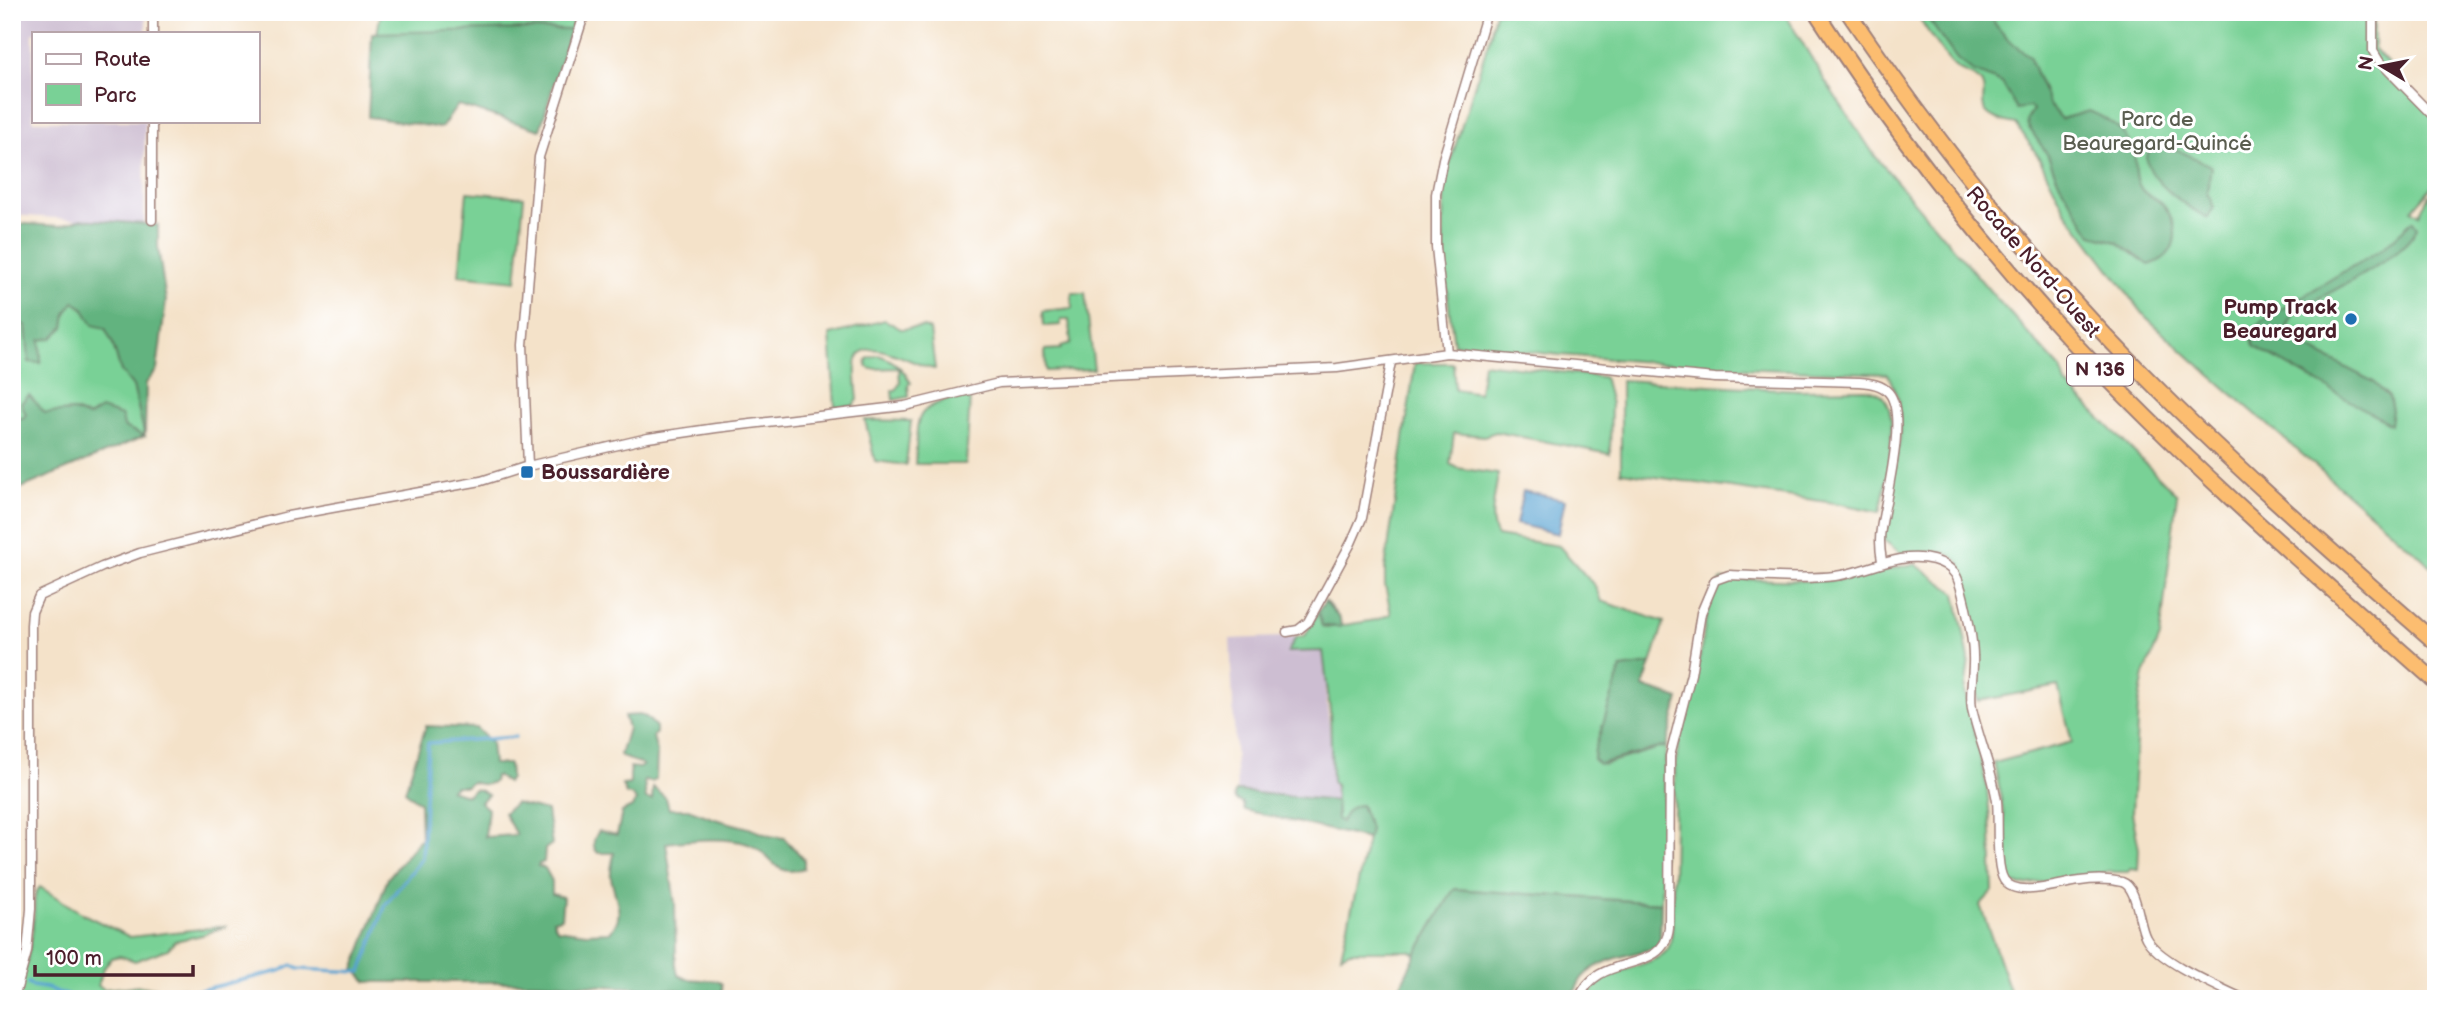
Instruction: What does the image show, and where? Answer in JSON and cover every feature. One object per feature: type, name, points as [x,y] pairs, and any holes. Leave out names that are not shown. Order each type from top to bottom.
[{"type":"highway","name":"Rocade Nord-Ouest","points":[[1816,12],[1899,133],[1958,209],[2074,343],[2198,467],[2436,682]]},
{"type":"highway","name":"Rocade Nord-Ouest","points":[[1848,12],[1950,154],[2085,314],[2220,449],[2436,643]]},
{"type":"street","points":[[153,12],[153,32]]},
{"type":"street","points":[[528,467],[523,345],[539,157],[585,12]]},
{"type":"street","points":[[1447,353],[1436,247],[1436,194],[1443,159],[1487,12]]},
{"type":"street","points":[[2373,12],[2374,51],[2379,61],[2436,120]]},
{"type":"street","points":[[152,122],[152,220]]},
{"type":"street","points":[[14,999],[23,971],[32,909],[31,625],[32,612],[39,597],[103,566],[170,544],[288,516],[481,481],[648,438],[905,406],[999,383],[1034,379],[1337,368],[1447,353],[1715,379],[1859,382],[1881,387],[1892,398],[1896,426],[1893,462],[1881,527],[1882,561]]},
{"type":"street","points":[[1287,632],[1302,629],[1308,622],[1358,528],[1367,498],[1391,362]]},
{"type":"street","points":[[1579,999],[1593,977],[1628,962],[1652,956],[1664,948],[1667,942],[1670,756],[1691,674],[1700,613],[1714,580],[1729,575],[1831,576],[1861,570],[1882,561],[1913,558],[1933,560],[1950,569],[1959,583],[1972,647],[1971,701],[1991,770],[1997,802],[2000,868],[2004,881],[2014,888],[2024,889],[2080,881],[2111,880],[2126,884],[2132,891],[2144,936],[2152,948],[2181,967],[2244,999]]},
{"type":"shaded area","points":[[12,12],[146,12],[146,32],[32,32],[32,122],[145,122],[144,224],[12,215]]},
{"type":"shaded area","points":[[1318,612],[1322,626],[1326,628],[1326,694],[1336,801],[1237,791],[1230,639],[1305,636]]},
{"type":"green space","points":[[381,12],[578,12],[570,30],[377,34]]},
{"type":"green space","points":[[1495,12],[1784,12],[1827,84],[1875,156],[1996,298],[2061,369],[2066,384],[2177,495],[2160,637],[2144,675],[2138,706],[2132,813],[2139,849],[2138,869],[2023,885],[2012,884],[2006,865],[2003,813],[1994,763],[2072,742],[2058,686],[1978,701],[1978,659],[1961,565],[1950,555],[1943,553],[1928,552],[1905,556],[1882,539],[1900,438],[1899,401],[1888,374],[1713,367],[1454,344],[1444,258],[1444,193],[1447,172],[1490,37]]},
{"type":"green space","name":"Parc de Beauregard-Quincé","points":[[1915,12],[2374,12],[2374,48],[2436,119],[2436,182],[2412,210],[2419,215],[2429,195],[2435,198],[2432,205],[2436,207],[2436,570],[2145,316],[2065,210],[2038,156],[2016,124],[2000,120],[1985,110],[1983,86],[1979,80],[1957,69],[1949,61]]},
{"type":"green space","points":[[1923,12],[1990,12],[1994,23],[2010,42],[2029,56],[2049,104],[2061,119],[2089,111],[2119,129],[2132,150],[2141,189],[2163,205],[2173,223],[2174,240],[2167,255],[2149,265],[2117,242],[2092,235],[2060,184],[2047,154],[2028,126],[2027,120],[2033,110],[2030,107],[2017,109],[2002,83],[1972,71],[1957,59]]},
{"type":"green space","points":[[570,30],[540,130],[458,105],[441,128],[368,117],[372,33]]},
{"type":"green space","points":[[2149,147],[2174,148],[2211,166],[2207,193],[2214,207],[2208,218],[2181,201],[2155,177],[2147,159]]},
{"type":"green space","points":[[467,192],[524,197],[516,281],[459,275]]},
{"type":"green space","points":[[81,219],[158,225],[158,247],[166,301],[157,370],[146,383],[145,436],[133,386],[121,371],[112,342],[105,328],[93,325],[83,308],[74,302],[66,313],[64,327],[52,338],[40,340],[41,363],[29,362],[26,325],[12,322],[12,223],[60,226]]},
{"type":"green space","points":[[2413,221],[2417,227],[2399,250],[2364,274],[2295,311],[2287,327],[2294,341],[2372,381],[2389,397],[2392,410],[2390,424],[2254,346],[2251,333],[2263,320],[2383,248]]},
{"type":"green space","points":[[1072,293],[1085,293],[1094,369],[1046,371],[1045,350],[1061,349],[1061,346],[1071,343],[1069,320],[1061,320],[1061,325],[1046,326],[1043,311],[1072,308]]},
{"type":"green space","points":[[74,301],[105,328],[121,371],[133,386],[145,436],[74,411],[12,418],[12,322],[26,325],[29,361],[41,363],[39,340]]},
{"type":"green space","points":[[885,320],[901,329],[924,327],[930,330],[935,369],[890,353],[868,350],[860,355],[856,365],[858,400],[853,406],[835,407],[830,335]]},
{"type":"green space","points":[[878,355],[893,362],[898,366],[905,374],[911,383],[908,384],[909,397],[893,400],[892,390],[896,390],[900,383],[899,368],[871,369],[866,366],[867,359]]},
{"type":"green space","points":[[1415,363],[1453,363],[1455,389],[1479,393],[1483,363],[1603,377],[1605,380],[1611,404],[1610,454],[1496,432],[1484,436],[1454,433],[1450,464],[1457,468],[1498,474],[1492,515],[1497,536],[1559,546],[1595,586],[1601,601],[1664,622],[1651,664],[1621,669],[1595,749],[1594,760],[1604,764],[1666,746],[1661,903],[1454,889],[1416,954],[1410,951],[1350,951],[1341,955],[1368,839],[1342,833],[1337,819],[1323,651],[1288,652],[1296,637],[1305,636],[1318,612],[1322,626],[1326,628],[1376,620],[1391,614],[1385,585],[1385,569]]},
{"type":"green space","points":[[1621,380],[1799,390],[1865,389],[1878,393],[1889,408],[1892,437],[1880,512],[1621,472]]},
{"type":"green space","points":[[29,395],[45,413],[74,411],[88,417],[101,409],[122,416],[124,427],[145,436],[12,492],[12,418],[23,418],[26,415],[21,403]]},
{"type":"green space","points":[[959,396],[970,398],[966,464],[915,464],[917,426],[924,411]]},
{"type":"green space","points":[[865,420],[911,421],[906,465],[875,461]]},
{"type":"green space","points":[[1915,564],[1956,593],[1969,659],[1965,692],[1987,787],[1991,832],[1993,891],[1980,905],[2013,999],[1587,999],[1602,980],[1658,958],[1670,945],[1675,770],[1679,740],[1715,588],[1722,580],[1800,581],[1856,578]]},
{"type":"green space","points":[[1325,601],[1340,619],[1341,627],[1322,626],[1318,612]]},
{"type":"green space","points":[[1651,664],[1643,687],[1679,699],[1666,746],[1599,764],[1594,760],[1595,749],[1621,668]]},
{"type":"green space","points":[[624,716],[646,717],[656,727],[653,736],[657,753],[656,779],[652,782],[644,781],[646,799],[652,800],[653,787],[666,798],[669,809],[688,809],[770,836],[784,838],[804,859],[804,868],[794,871],[779,868],[756,848],[739,842],[707,839],[666,843],[675,903],[678,975],[686,979],[718,981],[722,984],[722,996],[704,997],[679,990],[532,982],[367,982],[354,969],[388,878],[421,838],[420,803],[405,791],[426,726],[476,728],[491,742],[493,764],[509,764],[510,778],[507,783],[495,776],[494,782],[491,783],[472,782],[450,790],[467,795],[477,789],[488,795],[480,802],[488,809],[485,837],[516,835],[504,813],[515,803],[547,811],[552,844],[545,849],[544,862],[538,866],[545,868],[552,881],[552,894],[563,897],[561,918],[553,920],[557,929],[586,933],[610,932],[619,912],[611,877],[614,853],[598,853],[594,842],[599,831],[617,835],[622,812],[632,807],[636,801],[633,796],[626,794],[622,785],[630,784],[630,767],[639,768],[643,765],[620,755],[628,728]]},
{"type":"green space","points":[[1237,791],[1336,801],[1337,819],[1341,822],[1348,810],[1361,805],[1370,829],[1368,839],[1244,810],[1243,803],[1235,800]]},
{"type":"green space","points":[[40,887],[83,914],[130,937],[227,926],[175,941],[168,949],[135,961],[120,956],[111,958],[98,985],[104,989],[136,986],[170,989],[183,987],[184,997],[16,999],[30,945],[35,895]]},
{"type":"green space","points":[[1454,889],[1661,903],[1660,941],[1656,948],[1616,958],[1597,966],[1582,978],[1571,999],[1394,999],[1416,954]]},
{"type":"water","points":[[1523,491],[1565,500],[1558,534],[1516,524]]},
{"type":"waterway","points":[[105,999],[140,991],[188,993],[280,971],[292,965],[298,969],[361,972],[386,904],[422,858],[428,743],[515,737]]},
{"type":"waterway","points":[[12,964],[17,968]]},
{"type":"waterway","points":[[28,983],[77,999]]},
{"type":"place","name":"Pump Track Beauregard","points":[[2351,319]]},
{"type":"place","name":"Boussardière","points":[[527,472]]}]
